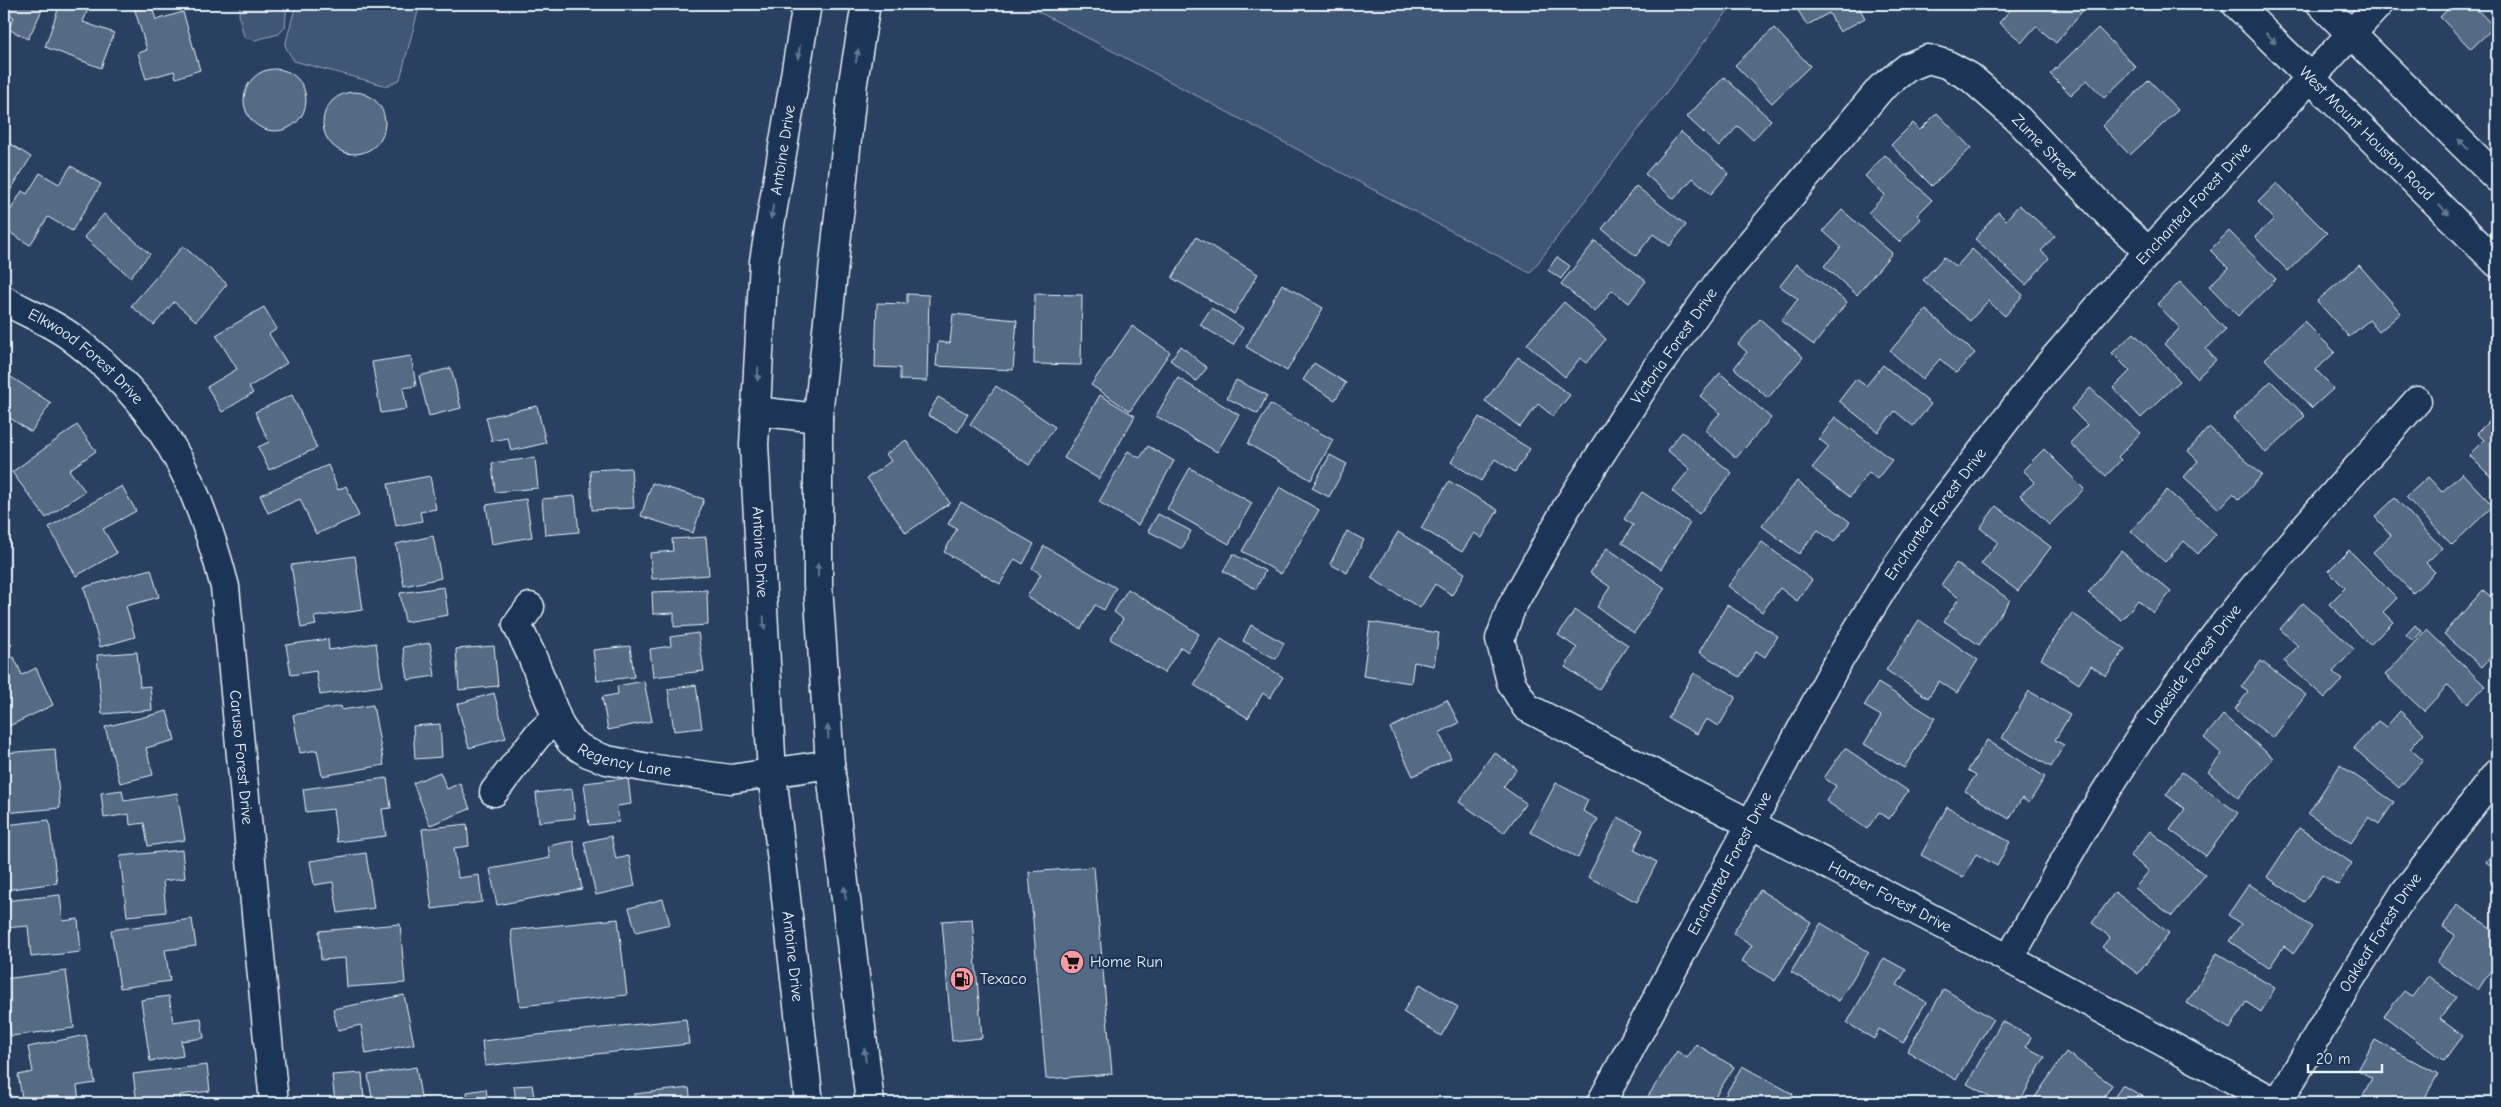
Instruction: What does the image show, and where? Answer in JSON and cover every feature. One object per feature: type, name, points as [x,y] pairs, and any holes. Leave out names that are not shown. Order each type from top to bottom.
[{"type":"street","name":"Antoine Drive","points":[[807,4],[764,261],[754,445],[772,773],[809,1103]]},
{"type":"street","points":[[866,4],[852,82],[818,418],[818,585],[830,764],[870,1103]]},
{"type":"street","name":"West Mount Houston Road","points":[[2236,4],[2497,263]]},
{"type":"street","points":[[2321,4],[2497,178]]},
{"type":"street","name":"Enchanted Forest Drive","points":[[1601,1103],[1836,665],[1891,575],[1932,516],[2046,368],[2149,252],[2379,4]]},
{"type":"street","name":"Zume Street","points":[[1928,59],[1946,64],[1970,77],[2004,107],[2112,218],[2149,252]]},
{"type":"street","name":"Victoria Forest Drive","points":[[1511,682],[1500,639],[1511,608],[1567,507],[1648,380],[1723,276],[1881,88],[1908,67],[1928,59]]},
{"type":"street","name":"Elkwood Forest Drive","points":[[4,300],[69,336],[116,375],[159,424]]},
{"type":"street","name":"Lakeside Forest Drive","points":[[2009,959],[2078,837],[2144,731],[2208,644],[2311,519],[2417,401]]},
{"type":"street","points":[[756,411],[818,418]]},
{"type":"street","name":"Caruso Forest Drive","points":[[159,424],[188,475],[211,533],[225,587],[274,1103]]},
{"type":"street","name":"Regency Lane","points":[[530,607],[517,625],[531,654],[556,718],[571,742],[588,753],[607,760],[648,768],[731,779],[830,764]]},
{"type":"street","name":"Harper Forest Drive","points":[[1511,682],[1526,707],[1751,823],[2278,1103]]},
{"type":"street","points":[[494,792],[537,736],[556,718]]},
{"type":"street","name":"Oakleaf Forest Drive","points":[[2278,1103],[2348,983],[2405,892],[2497,773]]},
{"type":"shaded area","points":[[254,4],[287,5],[285,27],[279,34],[255,40],[244,37],[239,15],[240,6]]},
{"type":"shaded area","points":[[296,4],[420,4],[400,79],[387,86],[294,61],[285,46]]},
{"type":"shaded area","points":[[1024,4],[1733,4],[1530,273]]},
{"type":"building","points":[[4,4],[45,4],[28,39],[8,29],[14,17],[4,12]]},
{"type":"building","points":[[60,4],[90,4],[83,22],[114,33],[101,68],[45,47]]},
{"type":"building","points":[[133,4],[151,4],[156,20],[183,12],[200,70],[176,78],[174,71],[146,79],[138,53],[147,50]]},
{"type":"building","points":[[1794,4],[1857,4],[1865,18],[1840,32],[1829,13],[1807,25]]},
{"type":"building","points":[[2015,4],[2088,4],[2056,43],[2036,26],[2022,42],[1999,23]]},
{"type":"building","points":[[2453,4],[2472,4],[2494,27],[2471,49],[2440,17]]},
{"type":"building","points":[[1774,28],[1810,66],[1772,103],[1735,65]]},
{"type":"building","points":[[2098,28],[2136,67],[2104,98],[2087,80],[2071,95],[2050,74]]},
{"type":"building","points":[[275,69],[287,71],[297,78],[304,88],[306,100],[304,112],[297,122],[287,129],[275,131],[263,129],[253,122],[246,112],[244,100],[246,88],[253,78],[263,71]]},
{"type":"building","points":[[1724,77],[1771,120],[1753,140],[1738,126],[1719,147],[1687,117]]},
{"type":"building","points":[[2149,80],[2178,110],[2130,155],[2102,126]]},
{"type":"building","points":[[354,92],[366,94],[376,101],[383,111],[385,123],[383,135],[376,145],[366,152],[354,154],[342,152],[332,145],[325,135],[323,123],[325,111],[332,101],[342,94]]},
{"type":"building","points":[[1937,113],[1971,148],[1932,186],[1891,145],[1913,123],[1920,130]]},
{"type":"building","points":[[1681,132],[1729,173],[1711,194],[1693,178],[1674,199],[1645,174]]},
{"type":"building","points":[[4,140],[31,157],[8,194],[4,192]]},
{"type":"building","points":[[1885,155],[1932,200],[1917,215],[1921,219],[1899,242],[1868,213],[1885,195],[1865,176]]},
{"type":"building","points":[[71,166],[101,184],[72,231],[48,217],[30,245],[4,229],[4,221],[22,191],[27,194],[40,173],[59,184]]},
{"type":"building","points":[[2277,183],[2327,233],[2288,271],[2255,237],[2274,219],[2258,202]]},
{"type":"building","points":[[1636,186],[1686,225],[1670,246],[1653,234],[1636,256],[1602,229]]},
{"type":"building","points":[[2019,205],[2055,236],[2041,251],[2049,258],[2026,285],[1975,239],[1998,212],[2006,220]]},
{"type":"building","points":[[1842,210],[1892,253],[1857,295],[1824,266],[1841,247],[1823,231]]},
{"type":"building","points":[[104,214],[150,254],[130,277],[84,237]]},
{"type":"building","points":[[2229,231],[2276,279],[2238,316],[2209,286],[2228,268],[2210,250]]},
{"type":"building","points":[[1196,237],[1258,274],[1234,314],[1172,278]]},
{"type":"building","points":[[1595,241],[1646,281],[1629,303],[1612,290],[1595,312],[1561,284]]},
{"type":"building","points":[[183,246],[227,284],[196,321],[174,302],[154,325],[131,306]]},
{"type":"building","points":[[1972,249],[2023,295],[2005,316],[1988,301],[1970,321],[1923,280],[1944,257],[1956,267]]},
{"type":"building","points":[[1557,257],[1570,266],[1561,279],[1548,270]]},
{"type":"building","points":[[1797,264],[1847,302],[1814,345],[1781,321],[1798,299],[1780,286]]},
{"type":"building","points":[[2359,265],[2401,313],[2379,332],[2369,320],[2349,337],[2317,301]]},
{"type":"building","points":[[2180,282],[2226,330],[2206,349],[2216,360],[2197,378],[2164,344],[2180,328],[2157,304]]},
{"type":"building","points":[[1282,284],[1323,308],[1287,371],[1246,347]]},
{"type":"building","points":[[907,294],[929,295],[927,381],[900,380],[900,368],[875,367],[877,303],[907,304]]},
{"type":"building","points":[[1035,294],[1082,295],[1081,365],[1034,364]]},
{"type":"building","points":[[1564,302],[1606,339],[1586,363],[1580,358],[1565,377],[1527,344]]},
{"type":"building","points":[[264,307],[277,329],[269,334],[287,363],[249,387],[253,393],[222,412],[207,387],[237,369],[216,335]]},
{"type":"building","points":[[1211,308],[1243,328],[1233,345],[1200,325]]},
{"type":"building","points":[[1926,310],[1975,353],[1956,373],[1940,359],[1922,379],[1890,351]]},
{"type":"building","points":[[953,314],[1017,320],[1013,370],[936,366],[938,342],[950,343]]},
{"type":"building","points":[[1760,319],[1803,357],[1768,398],[1734,368],[1747,352],[1738,344]]},
{"type":"building","points":[[2304,321],[2335,352],[2316,370],[2334,388],[2312,408],[2265,359]]},
{"type":"building","points":[[1132,326],[1170,352],[1130,411],[1091,385]]},
{"type":"building","points":[[2134,333],[2180,381],[2141,418],[2113,388],[2130,371],[2112,353]]},
{"type":"building","points":[[1181,346],[1207,368],[1196,381],[1170,360]]},
{"type":"building","points":[[411,356],[416,386],[403,388],[407,409],[381,413],[372,362]]},
{"type":"building","points":[[1518,357],[1570,395],[1553,416],[1538,404],[1520,427],[1485,401]]},
{"type":"building","points":[[1314,363],[1346,383],[1335,400],[1303,380]]},
{"type":"building","points":[[1883,365],[1931,404],[1913,426],[1895,411],[1878,432],[1839,401],[1856,379],[1866,386]]},
{"type":"building","points":[[451,368],[461,408],[429,416],[419,376]]},
{"type":"building","points":[[1720,373],[1771,418],[1736,458],[1705,430],[1720,413],[1700,396]]},
{"type":"building","points":[[8,375],[51,403],[31,432],[4,414],[4,382]]},
{"type":"building","points":[[1178,378],[1239,415],[1217,452],[1156,416]]},
{"type":"building","points":[[1236,380],[1267,395],[1258,414],[1227,398]]},
{"type":"building","points":[[2271,381],[2305,416],[2266,453],[2233,418]]},
{"type":"building","points":[[996,386],[1055,427],[1029,465],[970,424]]},
{"type":"building","points":[[2090,388],[2140,433],[2118,457],[2121,460],[2106,476],[2070,443],[2087,425],[2071,409]]},
{"type":"building","points":[[292,395],[317,448],[269,470],[258,447],[269,442],[255,412]]},
{"type":"building","points":[[1100,395],[1135,416],[1099,479],[1064,458]]},
{"type":"building","points":[[938,397],[968,414],[958,432],[928,415]]},
{"type":"building","points":[[1270,404],[1333,440],[1311,480],[1248,444]]},
{"type":"building","points":[[537,406],[546,443],[511,451],[508,438],[492,441],[486,417]]},
{"type":"building","points":[[2497,413],[2497,483],[2469,455],[2484,440],[2477,433]]},
{"type":"building","points":[[1479,417],[1530,449],[1515,472],[1495,459],[1481,481],[1451,462]]},
{"type":"building","points":[[1835,417],[1892,460],[1877,479],[1869,472],[1850,497],[1812,468],[1829,447],[1819,439]]},
{"type":"building","points":[[77,425],[96,451],[69,470],[85,491],[46,518],[12,472]]},
{"type":"building","points":[[2209,427],[2262,475],[2239,500],[2233,494],[2219,509],[2184,477],[2198,461],[2188,451]]},
{"type":"building","points":[[1682,432],[1732,473],[1699,514],[1672,491],[1690,469],[1667,450]]},
{"type":"building","points":[[906,440],[950,503],[906,533],[867,478],[891,461],[886,454]]},
{"type":"building","points":[[1148,446],[1174,461],[1138,525],[1099,502],[1128,451],[1140,458]]},
{"type":"building","points":[[2044,449],[2084,489],[2049,525],[2020,495],[2035,482],[2023,470]]},
{"type":"building","points":[[1330,455],[1347,464],[1329,497],[1312,488]]},
{"type":"building","points":[[535,458],[538,488],[495,492],[492,463]]},
{"type":"building","points":[[328,465],[338,490],[346,486],[359,516],[316,534],[300,499],[268,513],[260,495]]},
{"type":"building","points":[[631,468],[634,508],[592,510],[590,470]]},
{"type":"building","points":[[1190,468],[1252,503],[1229,544],[1167,509]]},
{"type":"building","points":[[2462,473],[2493,506],[2452,545],[2406,497],[2428,477],[2442,492]]},
{"type":"building","points":[[430,476],[436,509],[420,512],[422,521],[396,526],[388,484]]},
{"type":"building","points":[[1449,481],[1498,510],[1482,538],[1474,533],[1462,552],[1421,528]]},
{"type":"building","points":[[1797,481],[1850,522],[1834,542],[1818,530],[1799,554],[1762,526]]},
{"type":"building","points":[[652,483],[704,499],[693,533],[641,516]]},
{"type":"building","points":[[122,486],[136,511],[103,529],[117,553],[76,576],[49,527]]},
{"type":"building","points":[[1280,487],[1319,510],[1281,574],[1242,551]]},
{"type":"building","points":[[2167,490],[2216,534],[2198,554],[2184,541],[2165,562],[2131,531]]},
{"type":"building","points":[[1642,492],[1690,523],[1661,569],[1622,543],[1633,525],[1624,519]]},
{"type":"building","points":[[575,496],[579,532],[545,535],[542,499]]},
{"type":"building","points":[[2395,498],[2442,548],[2426,563],[2435,572],[2413,593],[2373,552],[2391,535],[2375,517]]},
{"type":"building","points":[[526,499],[532,537],[492,544],[486,505]]},
{"type":"building","points":[[961,502],[1034,544],[1023,564],[1015,559],[1000,584],[944,552],[957,529],[948,524]]},
{"type":"building","points":[[1996,506],[2051,547],[2018,591],[1981,564],[1998,542],[1980,528]]},
{"type":"building","points":[[1158,514],[1191,531],[1182,549],[1148,531]]},
{"type":"building","points":[[1347,531],[1364,540],[1347,573],[1330,564]]},
{"type":"building","points":[[1398,532],[1465,573],[1452,595],[1435,584],[1420,608],[1371,578]]},
{"type":"building","points":[[433,536],[441,578],[404,586],[396,544]]},
{"type":"building","points":[[706,537],[709,575],[652,579],[650,553],[673,551],[672,539]]},
{"type":"building","points":[[1762,542],[1812,580],[1797,601],[1780,588],[1762,612],[1728,586]]},
{"type":"building","points":[[1044,546],[1116,588],[1104,610],[1095,605],[1081,629],[1027,597],[1041,574],[1032,568]]},
{"type":"building","points":[[1607,548],[1665,588],[1634,633],[1597,607],[1610,587],[1590,573]]},
{"type":"building","points":[[2349,550],[2397,598],[2383,612],[2393,622],[2370,645],[2329,604],[2345,588],[2328,571]]},
{"type":"building","points":[[2121,551],[2171,592],[2153,613],[2138,600],[2122,620],[2088,593]]},
{"type":"building","points":[[1233,554],[1265,571],[1256,589],[1223,571]]},
{"type":"building","points":[[355,556],[363,610],[314,617],[316,625],[301,628],[291,565]]},
{"type":"building","points":[[1956,563],[2010,600],[1979,645],[1944,621],[1959,598],[1941,585]]},
{"type":"building","points":[[151,569],[159,597],[126,606],[135,637],[100,647],[84,587]]},
{"type":"building","points":[[444,587],[448,615],[405,622],[400,593]]},
{"type":"building","points":[[1128,589],[1199,634],[1188,652],[1181,647],[1164,673],[1110,639],[1123,619],[1114,612]]},
{"type":"building","points":[[707,590],[708,625],[674,627],[674,613],[653,614],[652,592]]},
{"type":"building","points":[[2483,590],[2497,602],[2497,650],[2482,667],[2444,634]]},
{"type":"building","points":[[2303,603],[2354,649],[2333,672],[2342,680],[2325,698],[2284,661],[2298,646],[2280,629]]},
{"type":"building","points":[[1727,605],[1778,636],[1765,657],[1756,651],[1740,677],[1699,652]]},
{"type":"building","points":[[1575,610],[1628,645],[1599,689],[1565,667],[1577,648],[1558,635]]},
{"type":"building","points":[[2072,613],[2125,649],[2106,676],[2091,666],[2079,684],[2041,659]]},
{"type":"building","points":[[1919,620],[1978,660],[1957,693],[1939,681],[1928,698],[1886,670]]},
{"type":"building","points":[[1370,622],[1439,633],[1434,666],[1414,662],[1411,683],[1363,676]]},
{"type":"building","points":[[1251,625],[1284,643],[1276,659],[1243,641]]},
{"type":"building","points":[[2415,625],[2422,631],[2413,641],[2406,635]]},
{"type":"building","points":[[2427,630],[2485,686],[2468,704],[2448,685],[2424,711],[2385,675]]},
{"type":"building","points":[[4,631],[12,645],[4,649]]},
{"type":"building","points":[[698,633],[704,671],[653,677],[650,649],[671,646],[670,637]]},
{"type":"building","points":[[328,639],[329,650],[376,643],[382,686],[320,695],[316,671],[291,675],[286,645]]},
{"type":"building","points":[[1221,639],[1283,677],[1270,698],[1263,693],[1248,718],[1194,685]]},
{"type":"building","points":[[430,643],[435,676],[408,680],[403,647]]},
{"type":"building","points":[[494,646],[498,686],[459,690],[456,649]]},
{"type":"building","points":[[630,646],[634,677],[597,681],[593,650]]},
{"type":"building","points":[[137,652],[140,687],[150,686],[152,710],[102,714],[97,655]]},
{"type":"building","points":[[14,657],[22,675],[36,668],[53,705],[7,727],[4,720],[4,662]]},
{"type":"building","points":[[2261,661],[2306,695],[2273,738],[2235,709],[2248,692],[2241,687]]},
{"type":"building","points":[[1694,673],[1736,697],[1719,726],[1706,719],[1697,734],[1668,718]]},
{"type":"building","points":[[644,681],[652,721],[608,730],[602,697],[618,694],[617,686]]},
{"type":"building","points":[[1878,683],[1935,718],[1904,768],[1864,744],[1881,716],[1864,706]]},
{"type":"building","points":[[696,685],[702,728],[674,731],[668,689]]},
{"type":"building","points":[[2029,691],[2070,715],[2055,740],[2064,745],[2051,767],[2002,738]]},
{"type":"building","points":[[494,693],[506,738],[469,748],[457,704]]},
{"type":"building","points":[[1447,700],[1459,723],[1439,733],[1451,758],[1413,776],[1390,728]]},
{"type":"building","points":[[373,705],[384,765],[322,776],[317,750],[300,753],[293,715],[341,706],[342,710]]},
{"type":"building","points":[[167,711],[175,740],[146,748],[153,775],[120,783],[105,727]]},
{"type":"building","points":[[2400,711],[2424,733],[2410,749],[2423,760],[2399,788],[2354,748],[2378,721],[2386,727]]},
{"type":"building","points":[[2223,715],[2273,758],[2238,798],[2208,772],[2222,754],[2204,738]]},
{"type":"building","points":[[440,724],[442,757],[415,759],[413,726]]},
{"type":"building","points":[[1987,740],[2045,777],[2029,803],[2022,798],[2009,819],[1965,791],[1976,775],[1968,770]]},
{"type":"building","points":[[1845,748],[1908,791],[1889,819],[1879,812],[1867,829],[1826,801],[1836,786],[1824,778]]},
{"type":"building","points":[[55,749],[60,808],[4,813],[4,753]]},
{"type":"building","points":[[1494,752],[1517,769],[1503,787],[1526,803],[1504,833],[1459,802]]},
{"type":"building","points":[[2340,765],[2394,802],[2379,824],[2369,817],[2351,843],[2308,814]]},
{"type":"building","points":[[440,772],[447,789],[460,783],[470,809],[430,825],[413,783]]},
{"type":"building","points":[[2182,772],[2238,813],[2206,856],[2170,830],[2185,809],[2166,795]]},
{"type":"building","points":[[387,778],[391,808],[382,809],[386,836],[337,842],[333,809],[306,812],[303,789]]},
{"type":"building","points":[[628,778],[631,804],[617,806],[619,822],[589,825],[584,783]]},
{"type":"building","points":[[1556,783],[1588,800],[1583,811],[1598,819],[1578,858],[1530,832]]},
{"type":"building","points":[[572,789],[575,818],[539,822],[536,793]]},
{"type":"building","points":[[122,790],[124,801],[177,793],[185,840],[148,846],[144,823],[130,825],[129,814],[104,818],[101,793]]},
{"type":"building","points":[[1947,807],[2010,842],[1997,866],[1976,854],[1963,878],[1921,855]]},
{"type":"building","points":[[1618,817],[1643,830],[1634,850],[1657,862],[1637,902],[1588,877]]},
{"type":"building","points":[[49,820],[57,883],[4,890],[4,857],[9,857],[5,825]]},
{"type":"building","points":[[467,824],[469,846],[454,848],[458,878],[479,875],[482,902],[432,909],[422,829]]},
{"type":"building","points":[[2299,828],[2352,863],[2338,885],[2322,875],[2304,902],[2267,877]]},
{"type":"building","points":[[2150,831],[2205,875],[2172,916],[2135,888],[2149,871],[2130,856]]},
{"type":"building","points":[[611,836],[616,859],[629,856],[635,886],[596,895],[584,842]]},
{"type":"building","points":[[573,841],[582,889],[497,905],[490,869],[550,858],[548,846]]},
{"type":"building","points":[[2497,847],[2497,870],[2486,862]]},
{"type":"building","points":[[182,850],[185,878],[163,881],[166,912],[127,916],[120,856]]},
{"type":"building","points":[[366,853],[374,908],[338,913],[333,882],[314,885],[310,861]]},
{"type":"building","points":[[1094,867],[1112,1074],[1046,1079],[1029,872]]},
{"type":"building","points":[[2249,884],[2312,927],[2294,953],[2284,946],[2269,968],[2229,941],[2241,924],[2228,915]]},
{"type":"building","points":[[1760,890],[1811,922],[1775,981],[1742,961],[1752,945],[1733,933]]},
{"type":"building","points":[[2115,892],[2169,933],[2138,974],[2102,947],[2110,937],[2092,923]]},
{"type":"building","points":[[60,895],[63,921],[78,919],[81,952],[31,957],[28,926],[4,928],[4,901]]},
{"type":"building","points":[[663,899],[670,924],[636,932],[629,908]]},
{"type":"building","points":[[2457,905],[2497,932],[2497,961],[2478,990],[2437,962],[2455,935],[2443,927]]},
{"type":"building","points":[[192,919],[196,946],[165,950],[170,981],[120,988],[111,930]]},
{"type":"building","points":[[618,919],[627,995],[520,1006],[511,930]]},
{"type":"building","name":"Texaco","points":[[972,919],[982,1038],[952,1041],[942,921]]},
{"type":"building","points":[[1821,923],[1869,952],[1839,1001],[1791,972]]},
{"type":"building","points":[[400,924],[405,983],[347,987],[345,958],[321,960],[319,931]]},
{"type":"building","points":[[2217,953],[2275,988],[2261,1012],[2246,1002],[2230,1029],[2187,1003]]},
{"type":"building","points":[[1884,958],[1906,970],[1897,985],[1926,1002],[1903,1043],[1879,1029],[1874,1039],[1847,1023]]},
{"type":"building","points":[[66,971],[74,1028],[11,1036],[4,979]]},
{"type":"building","points":[[2428,976],[2456,997],[2440,1019],[2463,1036],[2444,1061],[2384,1016],[2404,991],[2413,997]]},
{"type":"building","points":[[1420,984],[1458,1007],[1441,1036],[1403,1012]]},
{"type":"building","points":[[1944,989],[1993,1019],[1956,1080],[1907,1051]]},
{"type":"building","points":[[404,995],[414,1044],[366,1054],[361,1025],[338,1030],[333,1009]]},
{"type":"building","points":[[169,996],[173,1022],[201,1018],[204,1038],[181,1041],[183,1056],[150,1061],[141,1000]]},
{"type":"building","points":[[686,1019],[689,1044],[485,1066],[482,1041]]},
{"type":"building","points":[[2002,1021],[2031,1037],[2026,1047],[2045,1057],[2019,1103],[2002,1103],[1967,1084]]},
{"type":"building","points":[[86,1035],[95,1083],[77,1086],[79,1101],[23,1103],[18,1075],[33,1072],[28,1047]]},
{"type":"building","points":[[2375,1040],[2438,1074],[2422,1103],[2369,1103],[2361,1099],[2372,1078],[2358,1070]]},
{"type":"building","points":[[1696,1044],[1734,1067],[1711,1103],[1655,1103],[1647,1098],[1677,1051],[1687,1058]]},
{"type":"building","points":[[2066,1052],[2112,1085],[2100,1103],[2031,1103]]},
{"type":"building","points":[[207,1065],[210,1091],[180,1095],[181,1103],[137,1103],[133,1074]]},
{"type":"building","points":[[1742,1066],[1793,1094],[1788,1103],[1721,1103]]},
{"type":"building","points":[[416,1067],[422,1103],[373,1103],[368,1075]]},
{"type":"building","points":[[362,1073],[364,1101],[335,1103],[332,1075]]},
{"type":"building","points":[[532,1085],[535,1103],[516,1103],[514,1086]]},
{"type":"building","points":[[2122,1085],[2144,1097],[2140,1103],[2111,1103]]},
{"type":"building","points":[[689,1088],[691,1103],[608,1103],[634,1099],[634,1094]]},
{"type":"building","points":[[486,1089],[488,1103],[468,1103],[467,1092]]},
{"type":"building","points":[[2479,1096],[2492,1103],[2475,1103]]},
{"type":"place","name":"Home Run","points":[[1072,962]]},
{"type":"place","name":"Texaco","points":[[962,979]]}]
